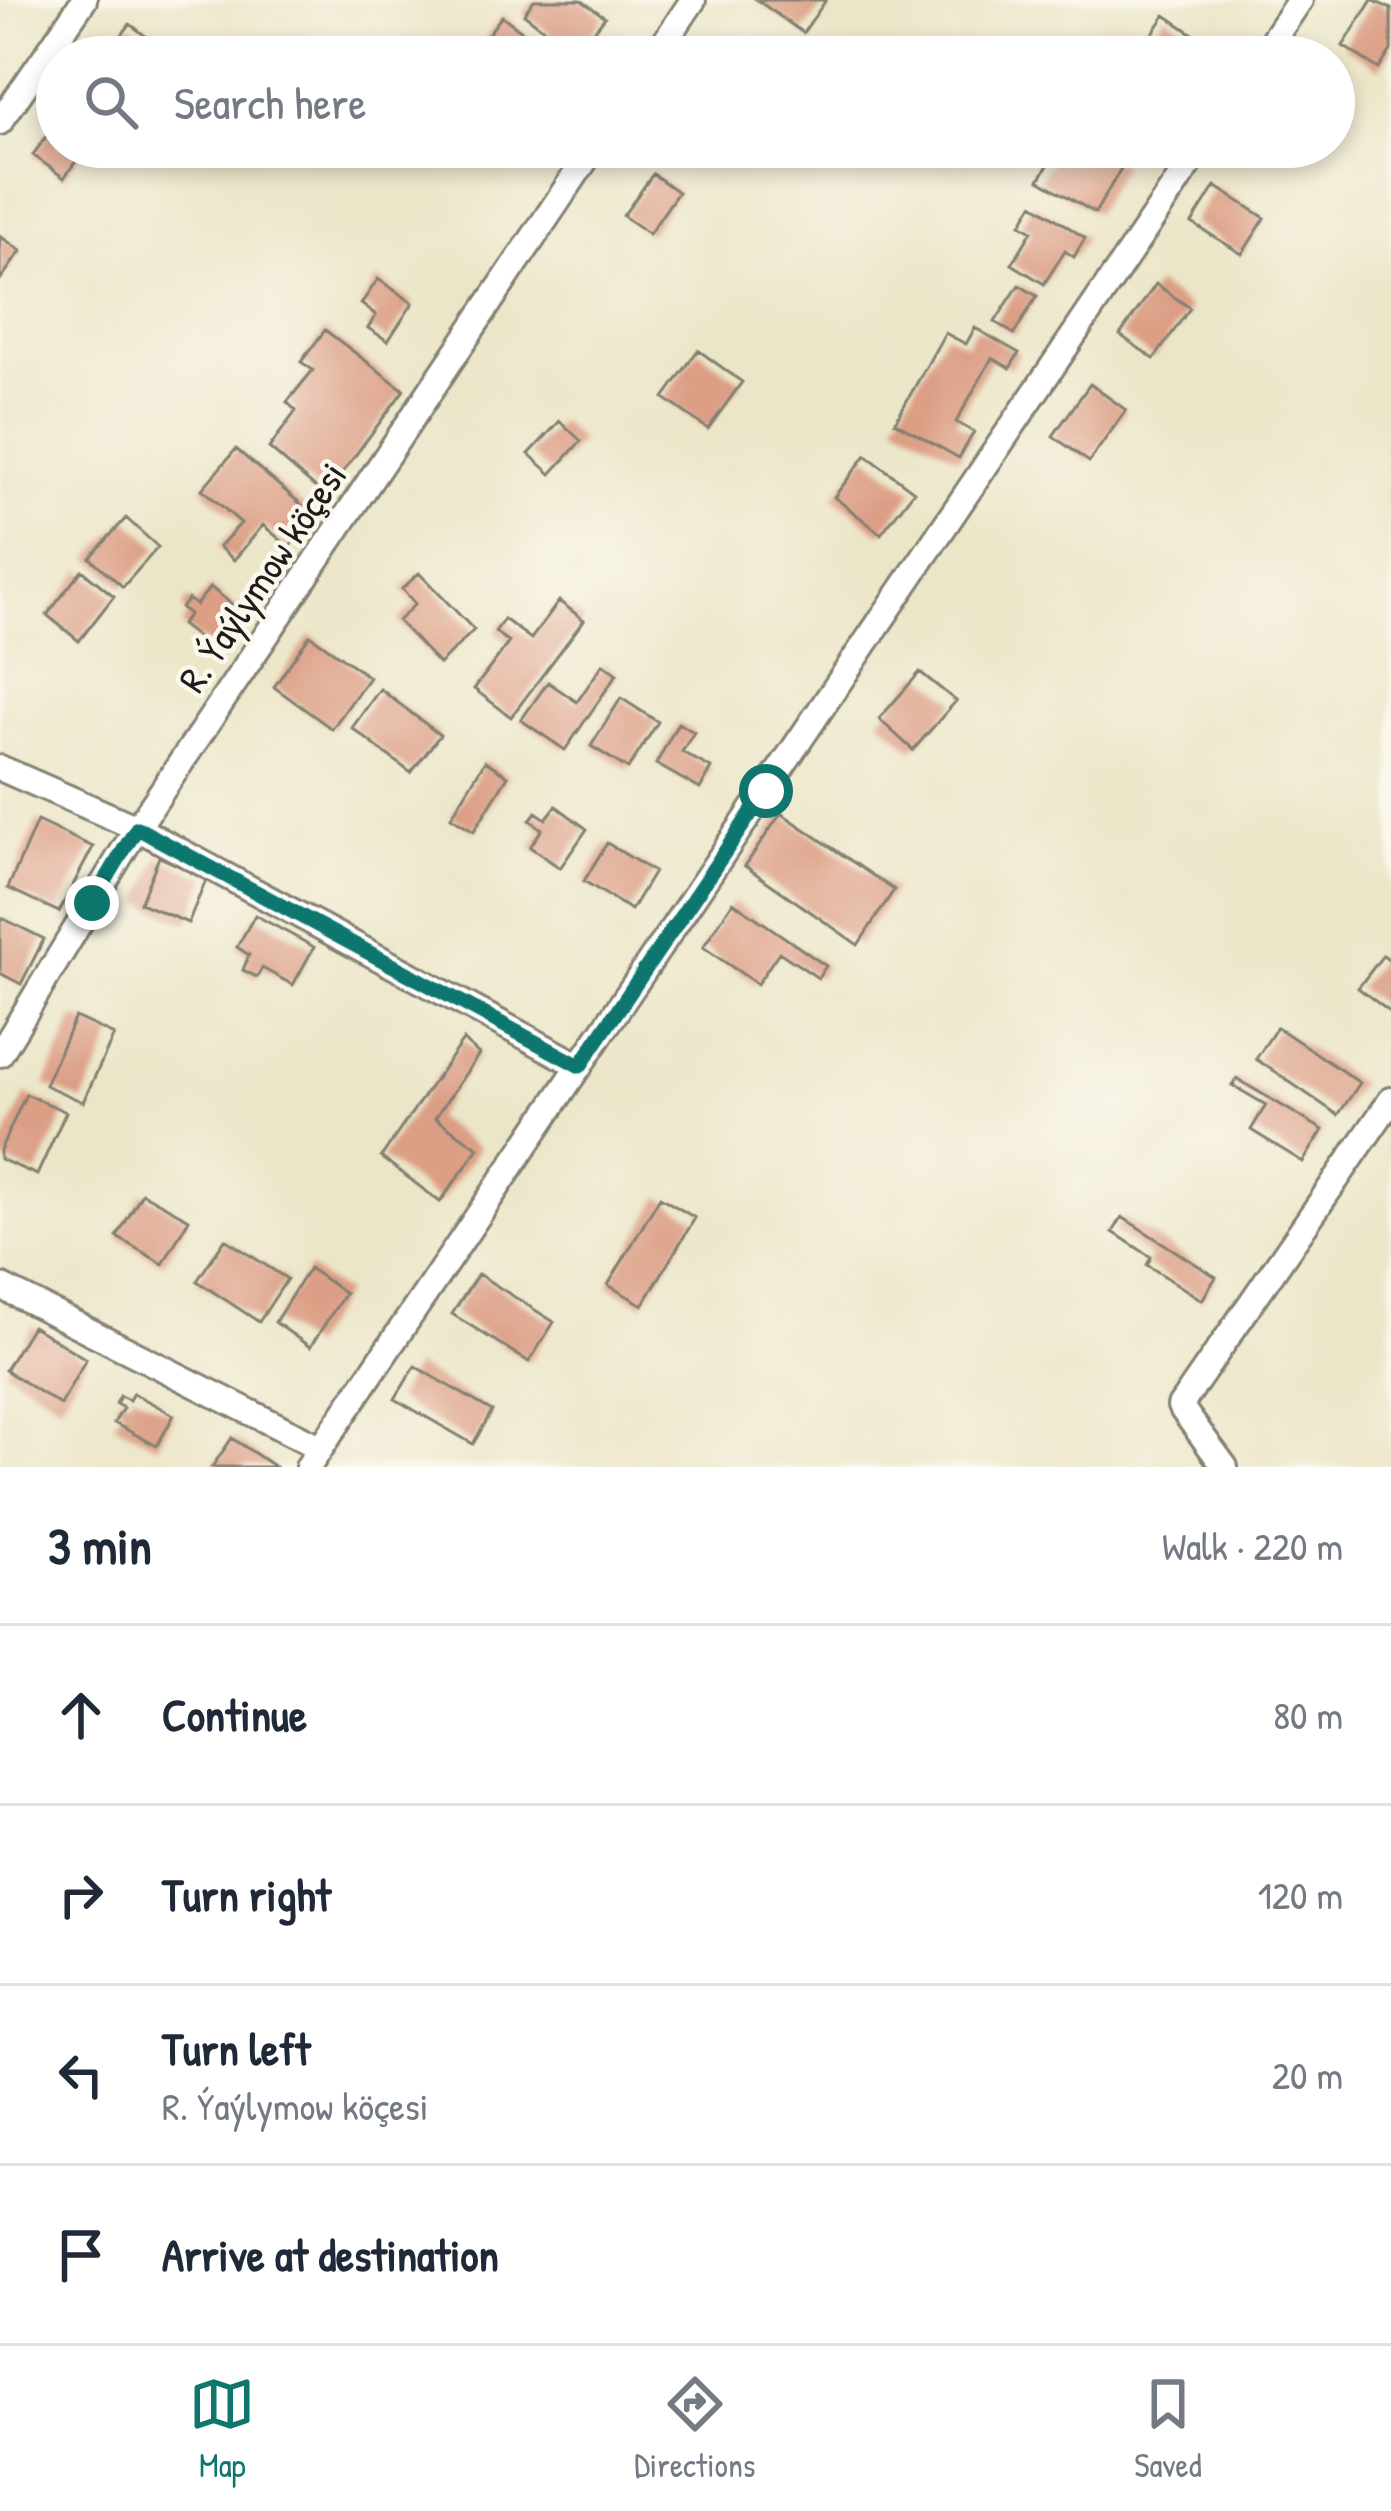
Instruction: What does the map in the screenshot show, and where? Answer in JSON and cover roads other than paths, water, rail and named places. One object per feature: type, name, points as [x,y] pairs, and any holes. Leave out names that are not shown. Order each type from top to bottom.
[{"type":"street","points":[[59,36],[84,0]]},
{"type":"street","points":[[669,36],[693,0]]},
{"type":"street","points":[[1276,36],[1300,0]]},
{"type":"street","points":[[0,122],[36,70]]},
{"type":"street","name":"R. Ýaýlymow köçesi","points":[[0,1054],[137,828],[580,168]]},
{"type":"street","points":[[0,1286],[315,1457],[1187,168]]},
{"type":"street","points":[[0,768],[137,828],[580,1066]]},
{"type":"street","points":[[1225,1467],[1180,1406],[1391,1100]]}]
